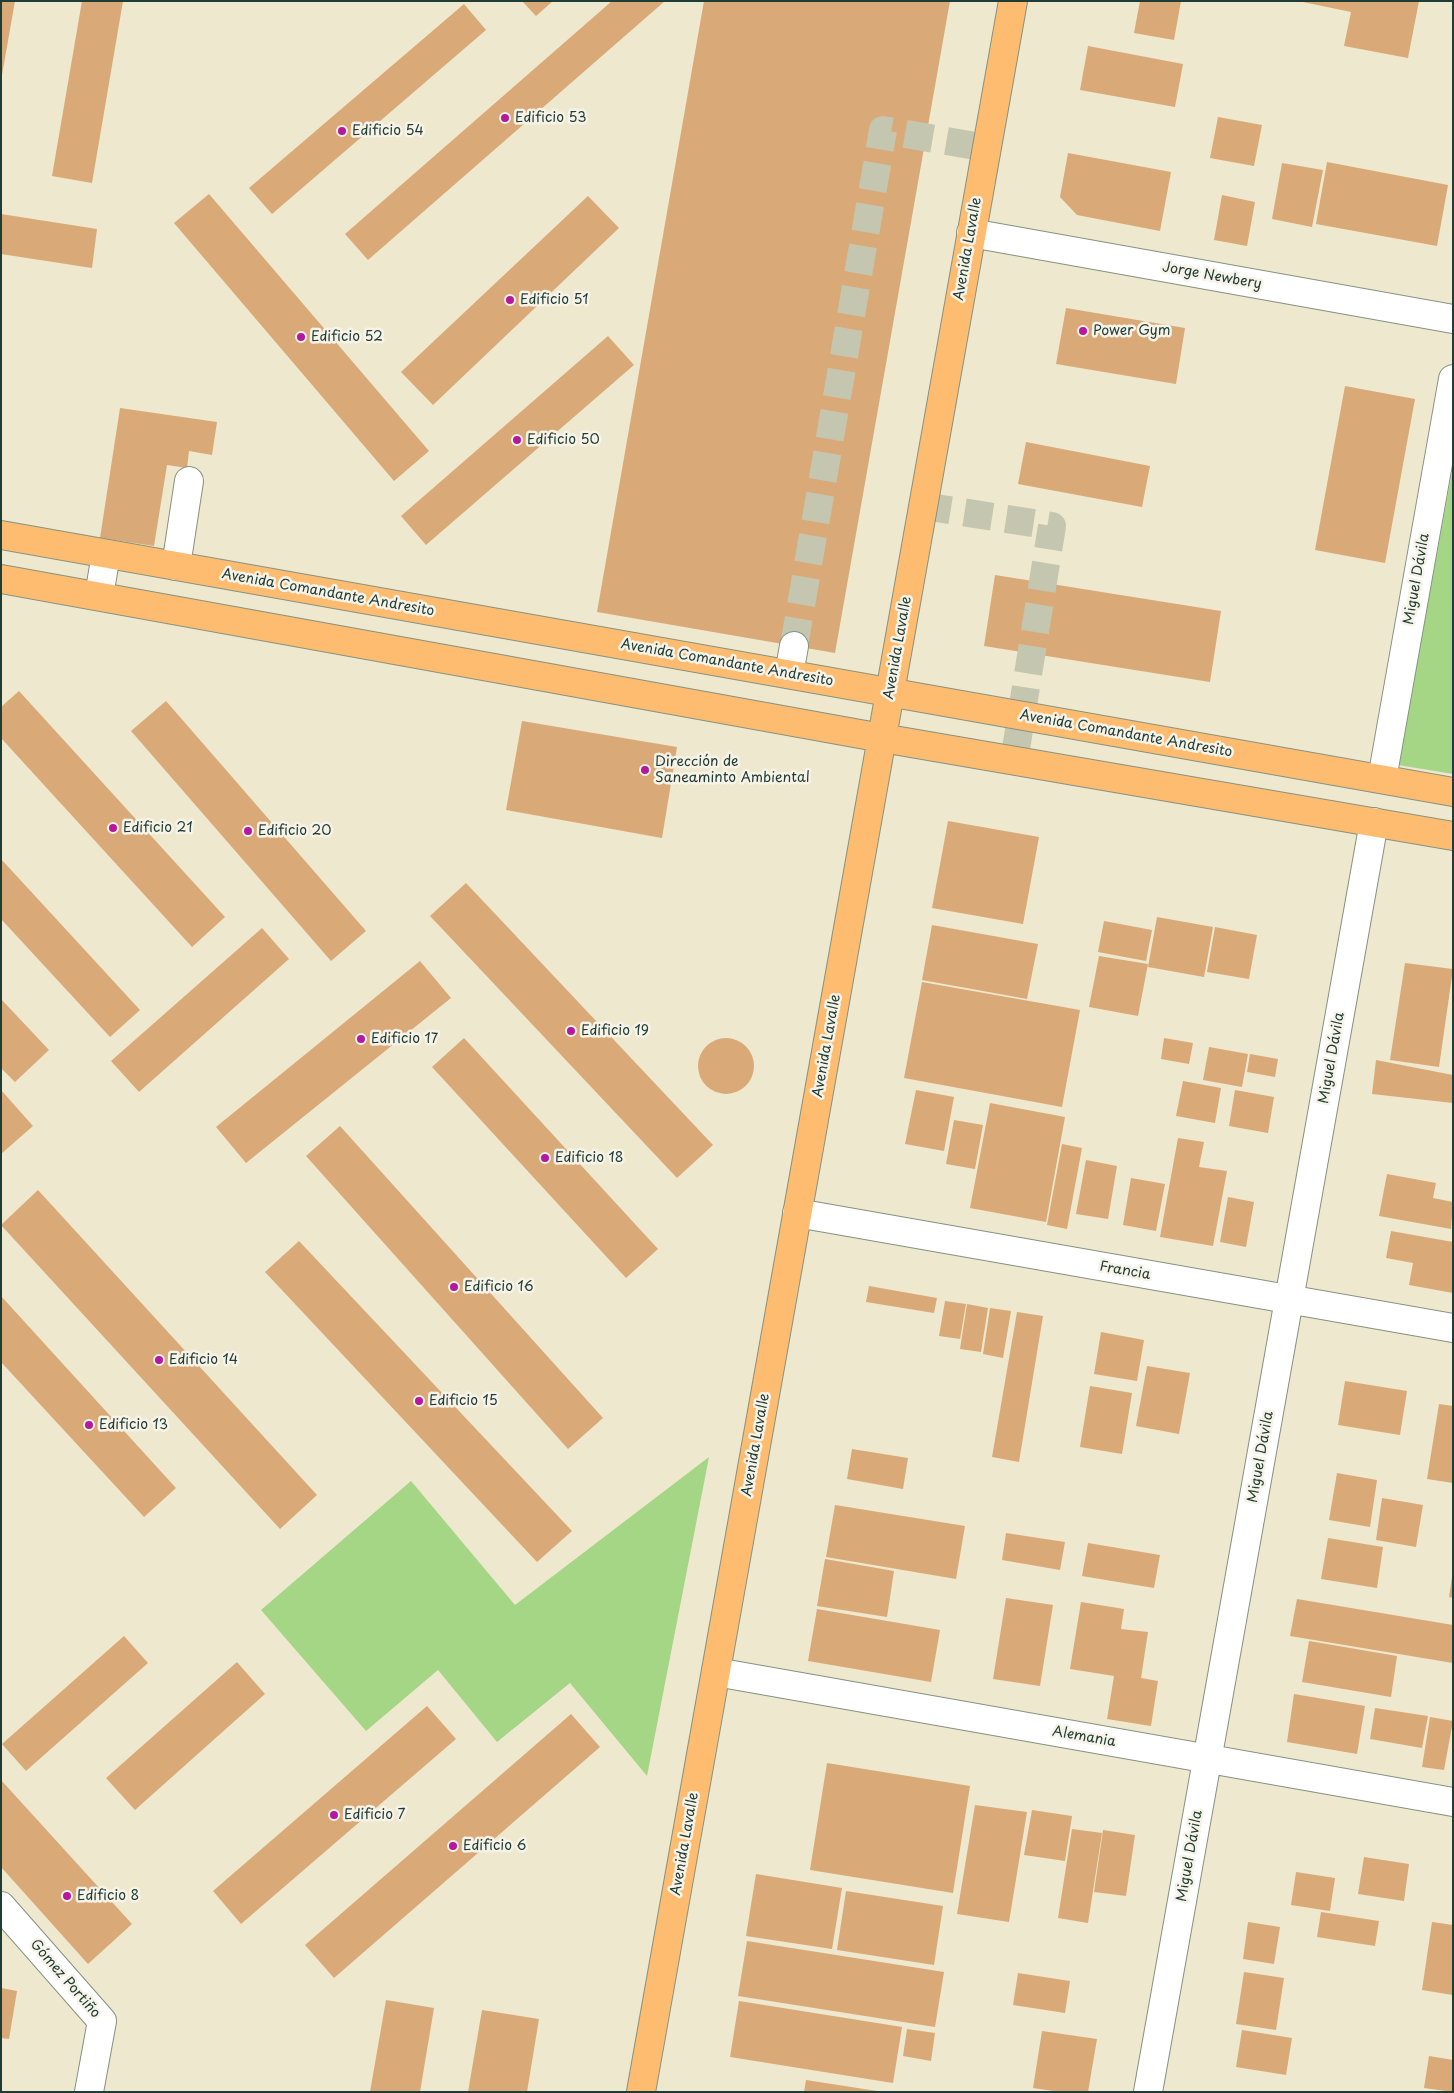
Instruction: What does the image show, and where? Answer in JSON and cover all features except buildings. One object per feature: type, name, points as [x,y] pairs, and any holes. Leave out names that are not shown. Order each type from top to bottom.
[{"type":"main road","name":"Avenida Lavalle","points":[[641,2092],[1013,1]]},
{"type":"main road","name":"Avenida Comandante Andresito","points":[[1,535],[1453,792]]},
{"type":"main road","points":[[1,579],[882,738],[1453,836]]},
{"type":"street","name":"Jorge Newbery","points":[[971,233],[1453,319]]},
{"type":"street","name":"Miguel Dávila","points":[[1382,779],[1453,379]]},
{"type":"street","points":[[176,566],[189,481]]},
{"type":"street","points":[[99,596],[106,554]]},
{"type":"street","points":[[790,674],[794,646]]},
{"type":"street","name":"Miguel Dávila","points":[[1148,2092],[1374,822]]},
{"type":"street","name":"Francia","points":[[797,1213],[1453,1328]]},
{"type":"street","name":"Alemania","points":[[716,1672],[1453,1802]]},
{"type":"street","name":"Gómez Portiño","points":[[1,1906],[102,2021],[89,2092]]},
{"type":"green space","points":[[1453,467],[1453,774],[1398,765]]},
{"type":"green space","points":[[709,1457],[647,1776],[570,1683],[497,1742],[438,1670],[366,1731],[261,1610],[411,1481],[515,1605]]},
{"type":"tunnel","points":[[794,646],[883,130],[987,148]]},
{"type":"tunnel","points":[[923,506],[1052,526],[1014,761]]},
{"type":"place","name":"Edificio 53","points":[[505,118]]},
{"type":"place","name":"Edificio 54","points":[[342,131]]},
{"type":"place","name":"Edificio 51","points":[[510,300]]},
{"type":"place","name":"Power Gym","points":[[1083,331]]},
{"type":"place","name":"Edificio 52","points":[[301,337]]},
{"type":"place","name":"Edificio 50","points":[[517,440]]},
{"type":"place","name":"Dirección de Saneaminto Ambiental","points":[[645,770]]},
{"type":"place","name":"Edificio 21","points":[[113,828]]},
{"type":"place","name":"Edificio 20","points":[[248,831]]},
{"type":"place","name":"Edificio 19","points":[[571,1031]]},
{"type":"place","name":"Edificio 17","points":[[361,1039]]},
{"type":"place","name":"Edificio 18","points":[[545,1158]]},
{"type":"place","name":"Edificio 16","points":[[454,1287]]},
{"type":"place","name":"Edificio 14","points":[[159,1360]]},
{"type":"place","name":"Edificio 15","points":[[419,1401]]},
{"type":"place","name":"Edificio 13","points":[[89,1425]]},
{"type":"place","name":"Edificio 7","points":[[334,1815]]},
{"type":"place","name":"Edificio 6","points":[[453,1846]]},
{"type":"place","name":"Edificio 8","points":[[67,1896]]}]
